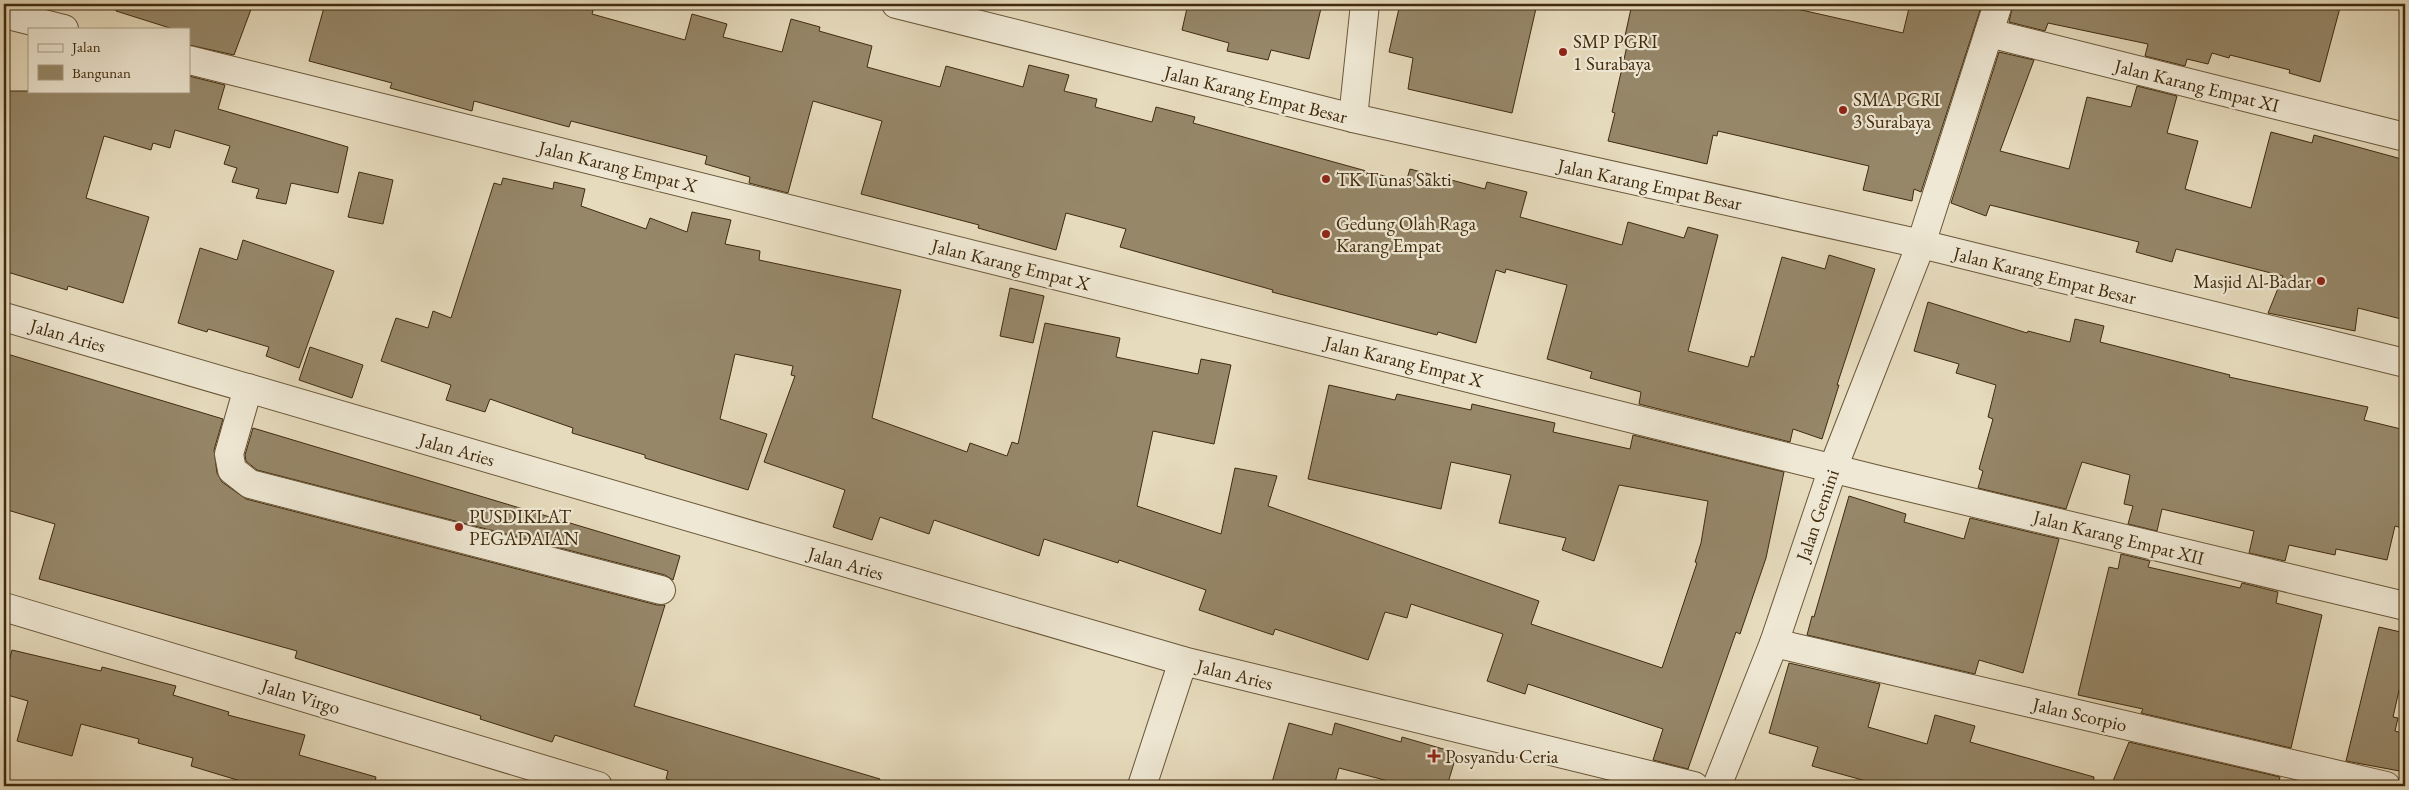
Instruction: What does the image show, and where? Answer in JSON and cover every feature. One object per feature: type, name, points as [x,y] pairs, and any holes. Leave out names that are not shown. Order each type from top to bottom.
[{"type":"street","name":"Jalan Karang Empat Besar","points":[[896,4],[1353,118],[1921,244],[2405,363]]},
{"type":"street","points":[[1353,118],[1366,4]]},
{"type":"street","points":[[1921,244],[1998,4]]},
{"type":"street","points":[[4,14],[60,28]]},
{"type":"street","name":"Jalan Karang Empat XI","points":[[1989,33],[2405,137]]},
{"type":"street","name":"Jalan Karang Empat X","points":[[190,60],[1833,468]]},
{"type":"street","name":"Jalan Gemini","points":[[1716,786],[1774,643],[1833,468],[1921,244]]},
{"type":"street","name":"Jalan Aries","points":[[4,317],[1183,661],[1694,786]]},
{"type":"street","points":[[248,388],[229,454],[232,470],[250,484],[661,590]]},
{"type":"street","name":"Jalan Karang Empat XII","points":[[1833,468],[2405,606]]},
{"type":"street","name":"Jalan Virgo","points":[[4,607],[598,786]]},
{"type":"street","name":"Jalan Scorpio","points":[[1774,643],[2386,786]]},
{"type":"street","points":[[1142,786],[1183,661]]},
{"type":"building","points":[[117,4],[253,4],[234,55],[190,45],[190,28],[170,28],[116,11]]},
{"type":"building","points":[[325,4],[595,4],[592,14],[685,40],[692,14],[727,24],[723,37],[782,52],[791,19],[820,27],[819,31],[872,46],[867,67],[940,87],[946,66],[1023,87],[1029,65],[1069,75],[1064,91],[1097,99],[1095,107],[1152,122],[1156,107],[1195,117],[1193,123],[1406,182],[1410,169],[1485,189],[1487,182],[1527,192],[1520,217],[1622,245],[1628,222],[1684,238],[1688,227],[1718,235],[1688,351],[1748,367],[1751,356],[1754,357],[1782,257],[1825,269],[1829,255],[1875,269],[1837,385],[1839,385],[1822,439],[1793,429],[1790,442],[1639,404],[1641,392],[1590,378],[1592,372],[1547,359],[1567,285],[1506,269],[1505,273],[1496,270],[1476,343],[1438,332],[1437,335],[1272,292],[1273,290],[1120,247],[1126,229],[1066,213],[1056,250],[978,228],[979,225],[861,194],[882,121],[813,101],[788,193],[749,183],[750,177],[705,164],[707,156],[571,121],[569,127],[474,101],[472,111],[390,88],[392,83],[309,61]]},
{"type":"building","points":[[1188,4],[1322,4],[1309,59],[1271,50],[1268,60],[1227,51],[1229,43],[1182,30]]},
{"type":"building","points":[[1400,4],[1537,4],[1512,113],[1408,89],[1413,58],[1389,52]]},
{"type":"building","points":[[1632,4],[1775,4],[1903,33],[1910,4],[1982,4],[1921,192],[1914,189],[1912,201],[1863,190],[1869,166],[1718,131],[1717,136],[1713,135],[1707,164],[1608,141],[1615,113],[1612,112],[1627,46],[1623,45]]},
{"type":"building","points":[[2013,4],[2341,4],[2320,82],[2289,73],[2290,70],[2230,55],[2229,58],[2212,53],[2208,64],[2187,59],[2185,66],[2145,56],[2148,44],[2048,23],[2045,31],[2009,22]]},
{"type":"building","points":[[1999,52],[2034,60],[2000,151],[2069,169],[2087,97],[2131,107],[2137,86],[2177,96],[2167,133],[2198,141],[2185,189],[2251,208],[2271,132],[2312,143],[2314,135],[2405,160],[2405,320],[2358,308],[2355,331],[2268,313],[2283,276],[2176,249],[2172,262],[2136,252],[2139,242],[1990,205],[1986,216],[1951,203]]},
{"type":"building","points":[[190,76],[225,85],[218,109],[348,147],[338,193],[291,183],[286,204],[256,198],[259,189],[232,182],[237,168],[224,164],[230,146],[175,130],[170,148],[153,143],[151,150],[104,136],[86,198],[149,217],[123,303],[68,286],[67,290],[4,271],[4,91],[190,92]]},
{"type":"building","points":[[359,172],[393,180],[383,224],[348,217]]},
{"type":"building","points":[[503,178],[553,189],[554,182],[585,189],[581,206],[646,229],[650,218],[687,232],[692,212],[731,220],[725,244],[760,251],[759,260],[901,290],[872,418],[967,452],[970,443],[1007,456],[1012,442],[1018,444],[1045,323],[1120,338],[1116,357],[1198,374],[1201,359],[1231,365],[1214,444],[1153,431],[1137,506],[1221,534],[1235,468],[1277,476],[1268,506],[1539,601],[1531,624],[1662,668],[1697,563],[1695,562],[1701,543],[1708,501],[1619,485],[1594,561],[1562,550],[1566,538],[1499,523],[1511,475],[1451,462],[1441,509],[1308,479],[1329,385],[1395,400],[1397,394],[1471,410],[1472,404],[1555,423],[1553,432],[1630,449],[1633,435],[1784,472],[1766,558],[1740,634],[1736,632],[1688,769],[1653,760],[1663,729],[1528,684],[1525,694],[1487,681],[1503,634],[1411,604],[1407,618],[1385,612],[1368,660],[1275,629],[1273,635],[1199,610],[1206,590],[1119,560],[1118,563],[1044,539],[1039,556],[934,520],[929,534],[880,517],[872,540],[833,527],[845,490],[764,462],[795,376],[791,375],[793,366],[735,354],[720,419],[767,434],[748,490],[645,458],[645,455],[572,433],[573,428],[490,399],[485,412],[446,400],[451,385],[381,361],[396,318],[428,328],[433,311],[451,318],[494,183],[501,185]]},
{"type":"building","points":[[243,240],[334,271],[299,368],[266,356],[269,347],[208,329],[207,332],[178,323],[200,248],[237,260]]},
{"type":"building","points":[[1010,288],[1044,296],[1033,343],[1000,336]]},
{"type":"building","points":[[1928,302],[2027,333],[2028,331],[2070,342],[2075,319],[2104,326],[2100,342],[2230,375],[2229,377],[2368,407],[2364,420],[2405,430],[2405,529],[2395,526],[2387,560],[2336,549],[2335,555],[2289,545],[2285,561],[2249,553],[2254,531],[2162,509],[2157,531],[2128,524],[2133,506],[2124,504],[2130,475],[2082,462],[2066,509],[1978,488],[1983,471],[1979,469],[1993,419],[1988,417],[1996,385],[1956,373],[1959,364],[1914,351]]},
{"type":"building","points":[[310,347],[363,365],[352,398],[299,380]]},
{"type":"building","points":[[4,353],[223,419],[214,450],[217,473],[222,482],[246,499],[657,605],[665,605],[634,706],[880,779],[879,786],[692,786],[666,779],[668,771],[555,735],[552,742],[480,719],[481,716],[295,658],[297,651],[39,579],[55,524],[4,509]]},
{"type":"building","points":[[253,428],[680,556],[673,580],[665,575],[257,470],[246,461],[245,455]]},
{"type":"building","points":[[1849,496],[1906,514],[1904,522],[1964,539],[1970,518],[2059,539],[2023,673],[1979,660],[1975,674],[1807,635]]},
{"type":"building","points":[[2121,554],[2150,561],[2148,567],[2240,588],[2242,583],[2278,592],[2276,603],[2322,615],[2291,748],[2141,713],[2143,709],[2078,695],[2109,567],[2118,569]]},
{"type":"building","points":[[2379,627],[2405,633],[2405,664],[2393,717],[2398,718],[2395,731],[2405,734],[2405,772],[2346,761]]},
{"type":"building","points":[[12,650],[101,671],[102,667],[176,686],[173,695],[229,712],[228,715],[305,735],[299,755],[376,777],[374,786],[257,786],[191,766],[193,758],[138,743],[139,739],[81,724],[72,756],[17,741],[28,701],[4,694],[4,681]]},
{"type":"building","points":[[1789,663],[1880,684],[1868,727],[1927,744],[1935,715],[1975,726],[1970,742],[2094,777],[2093,786],[1864,786],[1866,781],[1812,766],[1818,747],[1769,733]]},
{"type":"building","points":[[1289,723],[1332,735],[1335,723],[1401,742],[1402,737],[1457,753],[1447,786],[1407,786],[1339,768],[1334,786],[1271,786]]},
{"type":"building","points":[[2129,742],[2280,777],[2278,786],[2111,786]]},
{"type":"place","name":"SMP PGRI 1 Surabaya","points":[[1563,52]]},
{"type":"place","name":"SMA PGRI 3 Surabaya","points":[[1843,110]]},
{"type":"place","name":"TK Tunas Sakti","points":[[1326,179]]},
{"type":"place","name":"Gedung Olah Raga Karang Empat","points":[[1326,234]]},
{"type":"place","name":"Masjid Al-Badar","points":[[2321,281]]},
{"type":"place","name":"PUSDIKLAT PEGADAIAN","points":[[459,527]]},
{"type":"place","name":"Posyandu Ceria","points":[[1434,756]]}]
